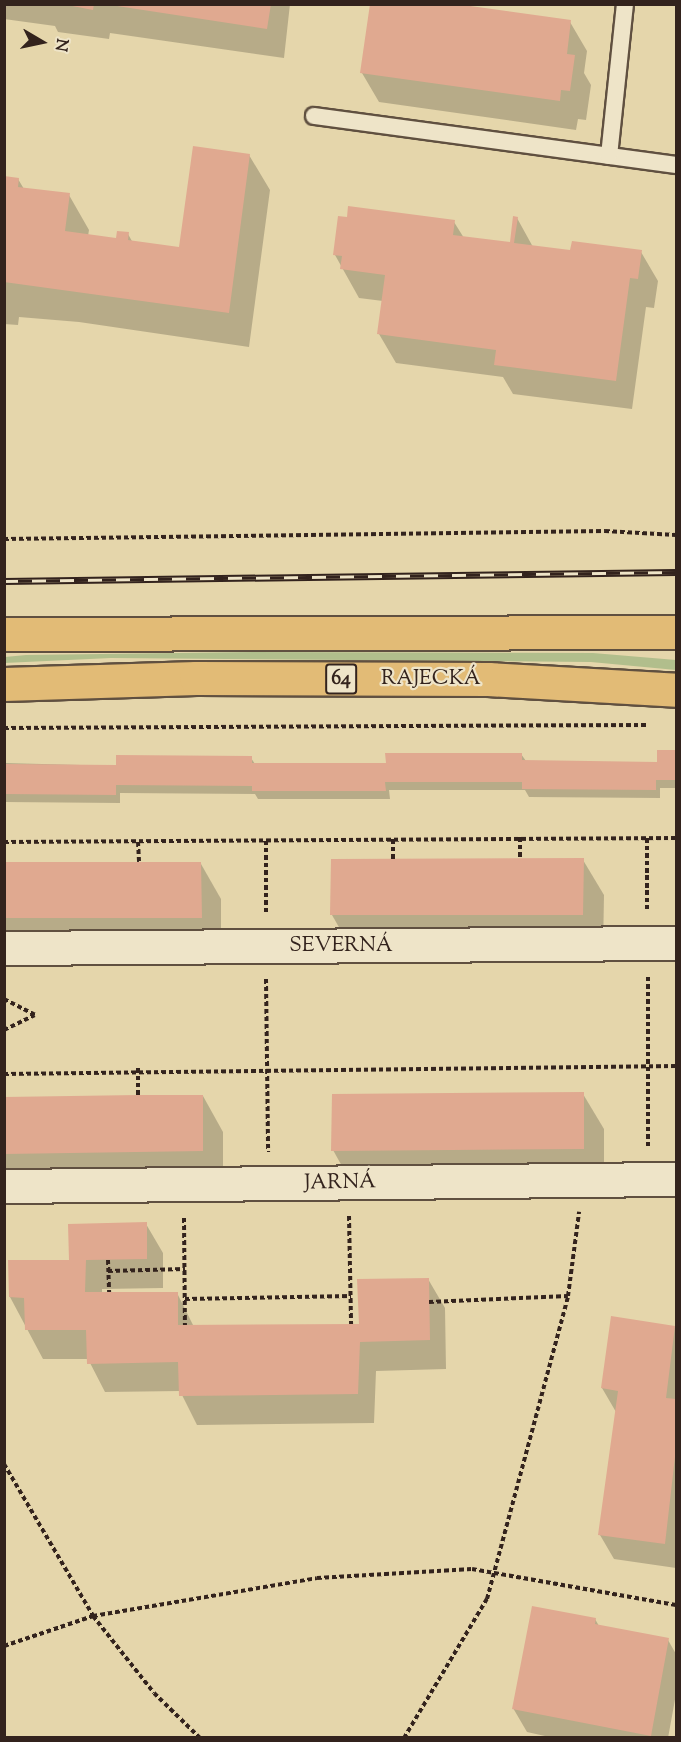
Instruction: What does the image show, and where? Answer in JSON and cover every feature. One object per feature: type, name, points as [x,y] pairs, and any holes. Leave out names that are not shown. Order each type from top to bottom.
[{"type":"main road","name":"64","points":[[4,634],[676,632]]},
{"type":"main road","name":"RAJECKÁ","points":[[4,684],[196,678],[476,679],[676,690]]},
{"type":"street","name":"SEVERNÁ","points":[[4,948],[662,943]]},
{"type":"street","name":"JARNÁ","points":[[4,1186],[662,1180]]},
{"type":"lane","points":[[609,156],[625,4]]},
{"type":"lane","points":[[314,116],[676,165]]},
{"type":"path","points":[[4,539],[605,531],[676,535]]},
{"type":"path","points":[[4,728],[653,725]]},
{"type":"path","points":[[520,837],[520,858]]},
{"type":"path","points":[[4,842],[520,837],[676,838]]},
{"type":"path","points":[[647,838],[662,943],[648,1066],[662,1180]]},
{"type":"path","points":[[393,839],[393,859]]},
{"type":"path","points":[[266,841],[268,1183]]},
{"type":"path","points":[[138,842],[139,862]]},
{"type":"path","points":[[4,999],[36,1015],[4,1030]]},
{"type":"path","points":[[138,1066],[138,1095]]},
{"type":"path","points":[[4,1074],[676,1066]]},
{"type":"path","points":[[404,1737],[487,1599],[568,1296],[580,1180]]},
{"type":"path","points":[[349,1183],[351,1324]]},
{"type":"path","points":[[184,1184],[185,1325]]},
{"type":"path","points":[[108,1260],[109,1292]]},
{"type":"path","points":[[108,1271],[185,1269]]},
{"type":"path","points":[[185,1299],[351,1296]]},
{"type":"path","points":[[429,1302],[568,1296]]},
{"type":"path","points":[[4,1464],[93,1616],[154,1693],[200,1737]]},
{"type":"path","points":[[4,1646],[22,1637],[93,1616],[317,1578],[472,1569],[676,1605]]},
{"type":"green space","points":[[253,652],[593,653],[676,660],[676,670],[591,662],[111,658],[4,663],[5,657],[26,655]]},
{"type":"building","points":[[62,4],[94,4],[93,10]]},
{"type":"building","points":[[104,4],[271,4],[267,29]]},
{"type":"building","points":[[370,4],[456,4],[571,20],[567,54],[575,55],[570,91],[561,90],[560,101],[360,73]]},
{"type":"building","points":[[193,146],[250,154],[229,313],[4,282],[4,176],[19,178],[18,187],[70,193],[65,231],[116,238],[117,231],[129,232],[128,240],[179,247]]},
{"type":"building","points":[[348,206],[455,220],[453,235],[510,242],[513,216],[518,217],[514,243],[570,250],[572,241],[642,250],[638,279],[630,278],[616,381],[494,365],[496,350],[377,334],[385,275],[340,269],[342,256],[333,255],[338,216],[347,217]]},
{"type":"building","points":[[657,750],[676,750],[676,780],[656,780],[656,790],[522,789],[522,782],[385,782],[386,791],[252,791],[252,786],[116,785],[116,795],[4,794],[4,764],[116,765],[116,755],[252,756],[252,763],[386,763],[385,753],[522,753],[522,760],[657,762]]},
{"type":"building","points":[[584,858],[583,915],[330,915],[331,859]]},
{"type":"building","points":[[4,862],[201,862],[202,918],[4,918]]},
{"type":"building","points":[[584,1092],[584,1149],[331,1151],[332,1094]]},
{"type":"building","points":[[203,1095],[203,1151],[4,1154],[4,1097]]},
{"type":"building","points":[[147,1222],[147,1259],[86,1260],[85,1292],[178,1292],[178,1325],[359,1324],[357,1279],[429,1278],[430,1340],[360,1342],[358,1394],[179,1396],[178,1362],[87,1364],[86,1330],[25,1330],[24,1298],[9,1297],[8,1260],[69,1260],[68,1224]]},
{"type":"building","points":[[611,1316],[675,1326],[666,1398],[676,1399],[676,1448],[665,1544],[598,1535],[618,1391],[601,1388]]},
{"type":"building","points":[[532,1606],[596,1618],[595,1624],[669,1638],[651,1736],[512,1709]]},
{"type":"railway","points":[[4,581],[676,572]]}]
